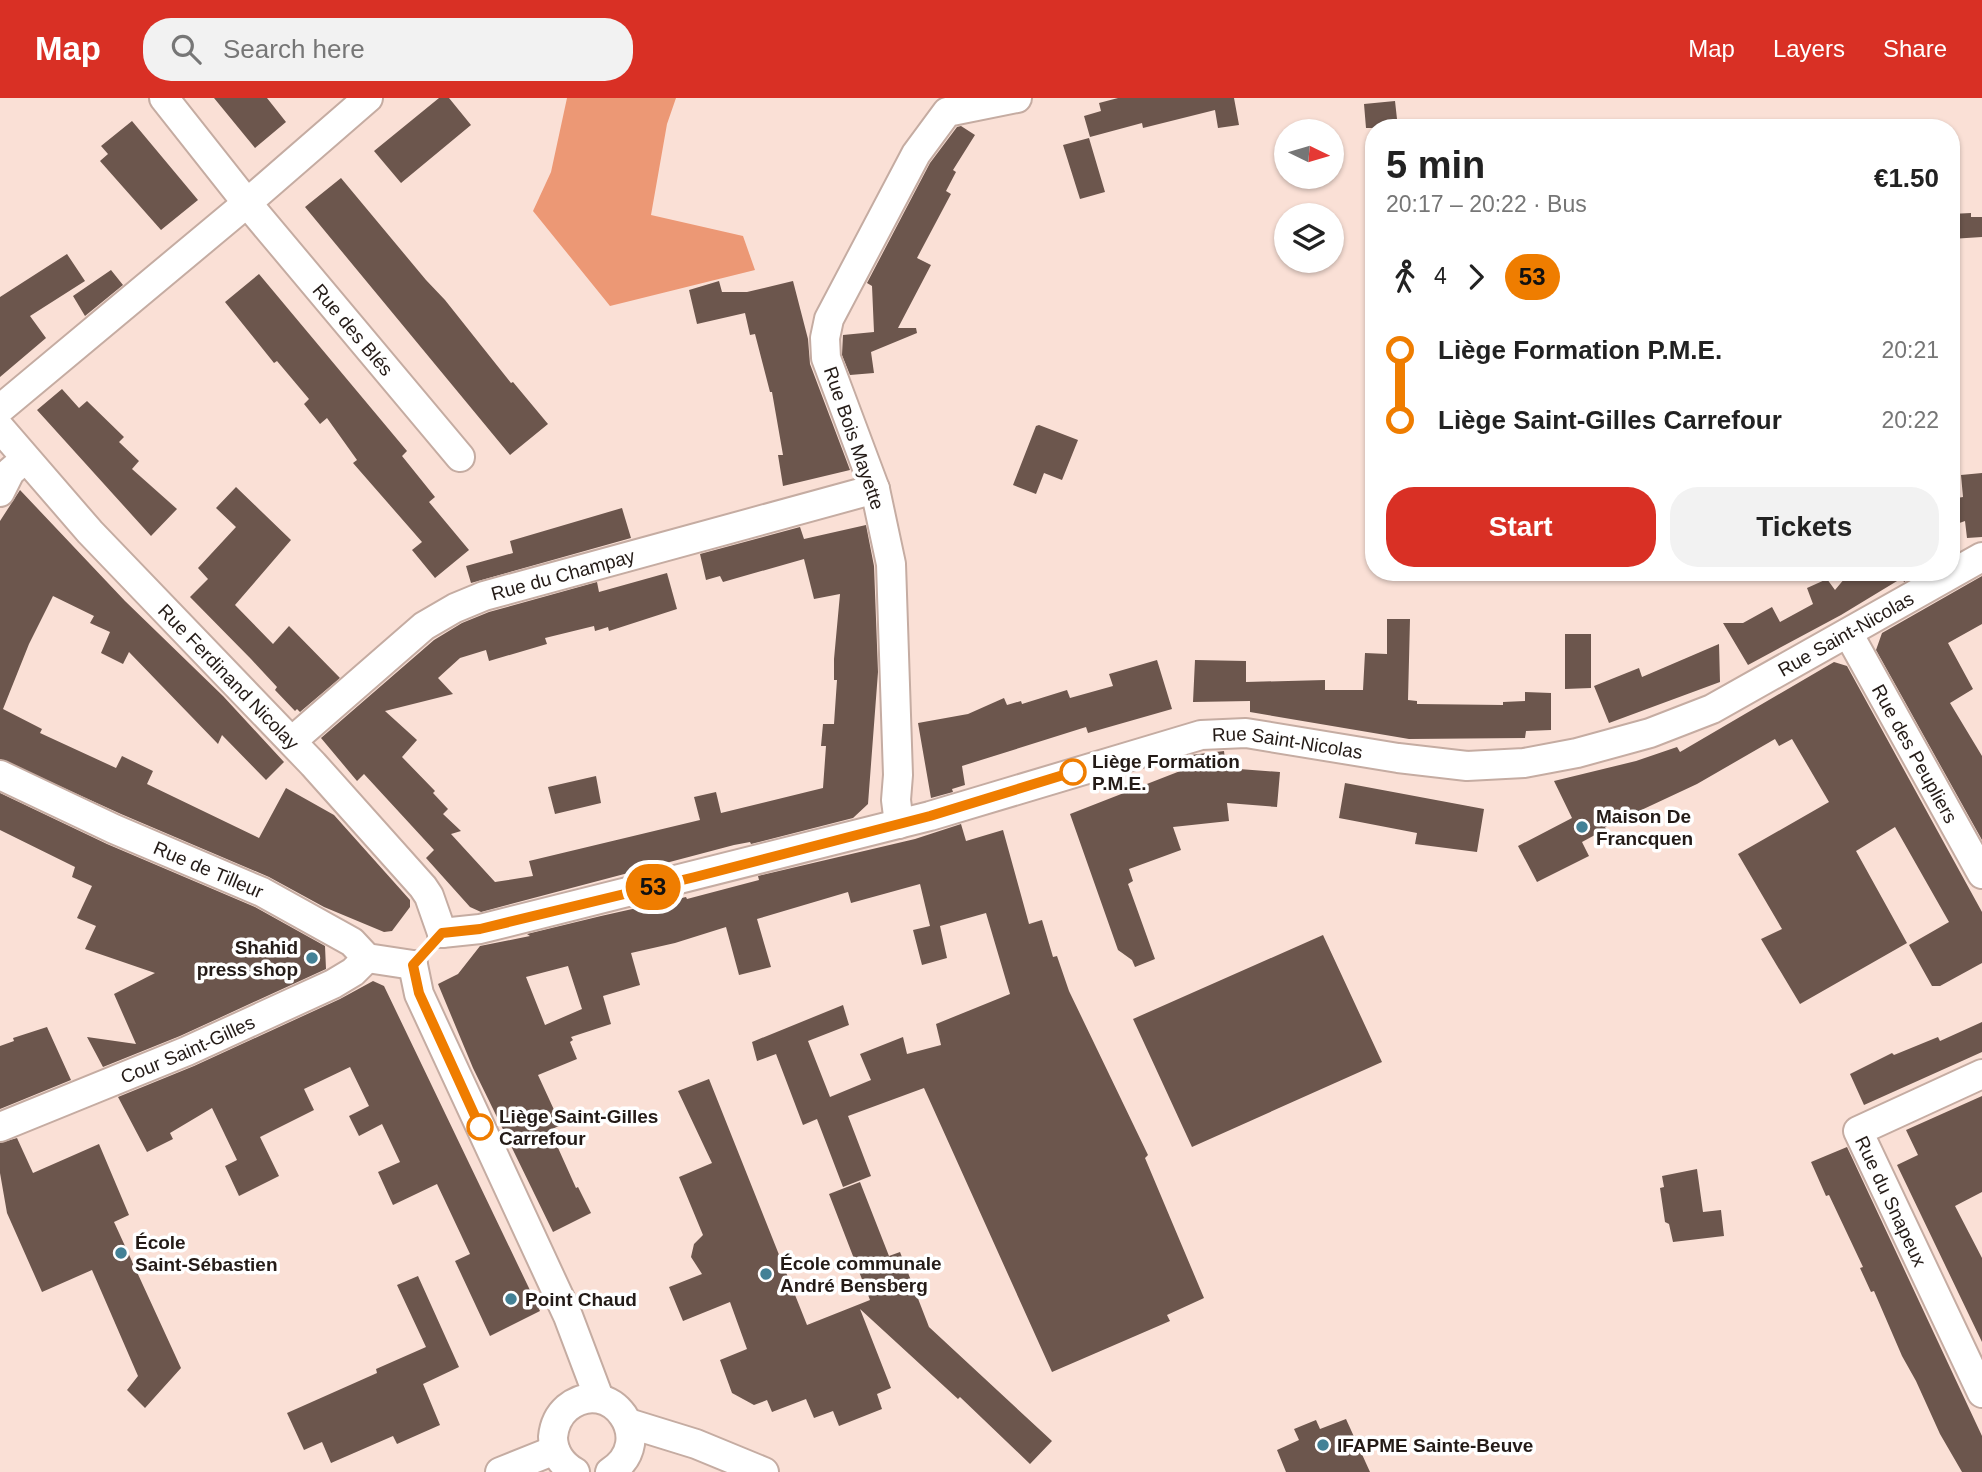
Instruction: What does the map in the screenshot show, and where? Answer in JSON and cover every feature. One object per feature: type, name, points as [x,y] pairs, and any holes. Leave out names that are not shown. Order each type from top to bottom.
[{"type":"street","name":"Rue des Blés","points":[[164,98],[247,203],[460,457]]},
{"type":"street","points":[[0,408],[247,203],[368,98]]},
{"type":"street","name":"Rue Bois Mayette","points":[[900,824],[896,800],[894,601],[891,564],[875,489],[825,358],[825,338],[829,319],[916,154],[947,111],[1017,98]]},
{"type":"street","name":"Rue Ferdinand Nicolay","points":[[0,428],[98,541],[292,741],[423,887],[434,907],[442,933]]},
{"type":"street","points":[[0,492],[10,472],[25,459]]},
{"type":"street","name":"Rue du Champay","points":[[292,741],[424,626],[455,608],[484,596],[875,489]]},
{"type":"street","name":"Rue Saint-Nicolas","points":[[1960,569],[1982,557]]},
{"type":"street","name":"Rue Saint-Nicolas","points":[[442,933],[480,929],[900,824],[1183,739],[1222,732],[1273,736],[1447,765],[1499,766],[1557,757],[1642,736],[1695,716],[1745,691],[1940,581]]},
{"type":"street","name":"Rue des Peupliers","points":[[1848,633],[1982,874]]},
{"type":"street","name":"Rue de Tilleur","points":[[0,775],[114,829],[262,892],[352,942],[367,958]]},
{"type":"street","points":[[413,965],[442,933]]},
{"type":"street","points":[[367,958],[413,965]]},
{"type":"street","name":"Cour Saint-Gilles","points":[[0,1127],[187,1051],[322,989],[353,972],[367,958]]},
{"type":"street","points":[[413,965],[419,993],[568,1317],[599,1398]]},
{"type":"street","name":"Rue du Snapeux","points":[[1982,1074],[1858,1131],[1982,1393]]},
{"type":"street","points":[[575,1472],[561,1460],[555,1450],[553,1437],[556,1423],[573,1403],[599,1398],[617,1408],[628,1423],[631,1437],[629,1450],[620,1470]]},
{"type":"street","points":[[628,1423],[696,1444],[746,1469]]},
{"type":"street","points":[[500,1472],[555,1450]]},
{"type":"shaded area","points":[[567,98],[676,98],[667,124],[651,215],[743,236],[755,270],[610,306],[533,211],[551,172]]},
{"type":"building","points":[[214,98],[267,98],[286,122],[255,148]]},
{"type":"building","points":[[439,98],[449,98],[471,125],[401,183],[374,151]]},
{"type":"building","points":[[1118,98],[1234,98],[1239,125],[1218,128],[1215,110],[1143,128],[1142,123],[1090,137],[1084,116],[1101,111],[1099,103]]},
{"type":"building","points":[[1395,101],[1397,119],[1365,119],[1364,104]]},
{"type":"building","points":[[132,121],[198,200],[161,230],[100,161],[108,154],[101,146]]},
{"type":"building","points":[[961,126],[975,135],[953,170],[956,172],[946,191],[951,194],[917,258],[931,265],[898,328],[916,328],[917,333],[871,352],[874,373],[850,375],[842,355],[843,335],[874,332],[872,286],[867,283],[930,163],[957,127]]},
{"type":"building","points":[[1089,138],[1105,192],[1080,199],[1063,145]]},
{"type":"building","points":[[341,178],[548,424],[510,455],[305,207]]},
{"type":"building","points":[[1971,213],[1971,217],[1982,217],[1982,237],[1960,238],[1960,214]]},
{"type":"building","points":[[67,254],[85,281],[30,316],[46,338],[0,377],[0,297]]},
{"type":"building","points":[[111,270],[123,285],[85,316],[73,296]]},
{"type":"building","points":[[259,274],[407,451],[402,456],[435,497],[429,502],[469,550],[435,578],[412,550],[422,542],[353,463],[357,460],[327,418],[320,424],[304,404],[309,399],[277,361],[274,363],[225,302]]},
{"type":"building","points":[[719,281],[722,292],[747,292],[793,281],[808,339],[810,364],[850,470],[783,486],[778,455],[783,455],[772,392],[755,334],[750,335],[745,313],[697,324],[689,290]]},
{"type":"building","points":[[62,389],[79,408],[87,401],[124,437],[119,442],[139,461],[132,469],[177,509],[151,536],[37,410]]},
{"type":"building","points":[[1036,426],[1078,440],[1062,480],[1044,473],[1036,494],[1013,485]]},
{"type":"building","points":[[1982,473],[1982,537],[1967,538],[1965,521],[1960,523],[1960,498],[1963,497],[1961,475]]},
{"type":"building","points":[[236,487],[291,540],[235,605],[273,644],[289,626],[340,678],[300,712],[297,709],[295,711],[275,690],[277,687],[190,597],[208,579],[198,568],[236,527],[216,508]]},
{"type":"building","points":[[20,490],[125,601],[223,696],[284,762],[266,780],[222,735],[218,744],[129,652],[123,664],[101,653],[110,632],[90,623],[94,616],[53,596],[29,644],[3,709],[42,729],[40,733],[116,768],[122,756],[153,771],[147,784],[259,838],[286,788],[334,815],[410,900],[410,907],[392,931],[384,932],[324,907],[269,877],[0,759],[0,521]]},
{"type":"building","points":[[622,508],[631,538],[471,583],[466,566],[513,553],[510,541]]},
{"type":"building","points":[[866,525],[874,566],[878,672],[868,804],[853,818],[751,844],[734,845],[481,912],[470,907],[426,858],[434,850],[364,774],[357,781],[321,738],[434,640],[462,623],[489,612],[597,582],[599,592],[667,573],[677,609],[609,631],[608,627],[595,631],[594,626],[545,638],[547,644],[489,661],[486,650],[460,658],[438,678],[453,694],[385,711],[417,740],[402,757],[435,791],[433,793],[448,809],[443,814],[461,831],[451,834],[495,882],[533,876],[529,861],[700,820],[694,797],[716,792],[721,813],[823,788],[826,746],[821,746],[823,724],[834,724],[837,680],[834,680],[834,659],[840,594],[814,599],[804,559],[723,582],[720,576],[706,580],[700,554],[800,527],[804,539]]},
{"type":"building","points":[[1982,576],[1982,624],[1948,643],[1973,689],[1950,703],[1982,756],[1982,840],[1876,650],[1882,633]]},
{"type":"building","points":[[1828,581],[1835,590],[1842,581],[1897,581],[1841,615],[1748,665],[1723,623],[1743,623],[1772,607],[1780,622],[1813,604],[1807,588]]},
{"type":"building","points":[[1387,619],[1410,619],[1408,700],[1417,701],[1417,704],[1503,705],[1503,702],[1525,701],[1525,692],[1551,693],[1551,730],[1526,731],[1525,738],[1409,739],[1250,712],[1250,701],[1193,702],[1195,660],[1246,661],[1246,682],[1325,680],[1325,690],[1363,690],[1365,653],[1387,654]]},
{"type":"building","points":[[1565,634],[1591,634],[1591,688],[1565,689]]},
{"type":"building","points":[[1719,644],[1720,682],[1609,723],[1594,686],[1639,668],[1642,677]]},
{"type":"building","points":[[1157,660],[1172,709],[1088,733],[1086,727],[962,766],[965,785],[952,789],[953,792],[931,798],[918,723],[968,714],[1004,698],[1007,705],[1021,701],[1022,704],[1067,690],[1070,698],[1113,686],[1109,674]]},
{"type":"building","points":[[1834,662],[1847,666],[1982,912],[1982,963],[1940,986],[1932,986],[1909,945],[1949,922],[1895,827],[1856,851],[1907,943],[1800,1004],[1761,939],[1782,929],[1738,854],[1829,802],[1792,739],[1779,746],[1775,739],[1697,784],[1605,827],[1606,829],[1582,842],[1589,856],[1537,882],[1518,846],[1572,818],[1554,781],[1636,761],[1677,747],[1680,752]]},
{"type":"building","points":[[1224,751],[1226,768],[1280,772],[1277,807],[1227,803],[1229,821],[1173,827],[1181,850],[1129,869],[1133,881],[1128,884],[1155,959],[1135,967],[1132,960],[1118,950],[1070,814],[1193,766],[1191,755]]},
{"type":"building","points":[[596,776],[601,803],[555,814],[548,787]]},
{"type":"building","points":[[1345,783],[1484,809],[1477,852],[1415,844],[1417,833],[1339,818]]},
{"type":"building","points":[[0,793],[107,844],[255,907],[325,946],[326,969],[180,1036],[103,1067],[87,1037],[136,1044],[114,994],[155,973],[85,949],[96,926],[77,918],[92,886],[72,877],[75,867],[0,830]]},
{"type":"building","points":[[961,824],[966,841],[1003,830],[1029,924],[1042,920],[1053,957],[1057,956],[1069,991],[1148,1155],[1145,1158],[1204,1298],[1167,1315],[1170,1321],[1052,1372],[924,1088],[848,1116],[871,1176],[843,1187],[817,1119],[803,1125],[776,1054],[757,1061],[752,1042],[843,1005],[849,1025],[808,1041],[830,1097],[871,1080],[860,1054],[903,1037],[907,1054],[941,1045],[936,1024],[1010,994],[986,913],[940,926],[947,958],[922,965],[913,930],[930,926],[920,884],[851,903],[848,892],[757,919],[771,967],[739,975],[726,927],[631,953],[640,985],[603,996],[611,1024],[571,1037],[573,1040],[570,1042],[577,1059],[538,1075],[561,1125],[550,1130],[576,1188],[578,1187],[591,1213],[553,1232],[473,1068],[438,984],[458,974],[480,946],[530,936],[527,934],[601,916],[686,897],[687,899],[759,880],[758,876],[915,839]],"holes":[[[568,966],[582,1009],[545,1025],[526,977]]]},
{"type":"building","points":[[1323,935],[1382,1062],[1192,1147],[1133,1019]]},
{"type":"building","points":[[373,981],[384,986],[540,1311],[490,1336],[455,1261],[470,1254],[437,1184],[393,1205],[378,1172],[400,1162],[382,1124],[359,1136],[349,1116],[369,1106],[350,1067],[304,1089],[314,1110],[260,1137],[279,1176],[239,1196],[225,1166],[237,1160],[212,1108],[170,1133],[173,1139],[147,1152],[118,1097],[194,1066],[340,999]]},
{"type":"building","points":[[1982,1022],[1982,1052],[1864,1105],[1850,1074],[1892,1053],[1894,1055],[1938,1037],[1940,1041]]},
{"type":"building","points":[[47,1027],[71,1080],[0,1109],[0,1046],[14,1041],[13,1038]]},
{"type":"building","points":[[709,1079],[807,1325],[870,1300],[829,1194],[860,1182],[889,1256],[900,1252],[929,1327],[1052,1441],[1030,1464],[960,1397],[958,1399],[860,1309],[891,1388],[877,1394],[882,1409],[839,1426],[833,1411],[814,1418],[806,1399],[772,1412],[767,1400],[754,1405],[732,1393],[720,1360],[747,1349],[730,1302],[683,1321],[669,1287],[702,1274],[691,1257],[694,1244],[703,1235],[679,1177],[712,1163],[678,1091]]},
{"type":"building","points":[[1982,1096],[1982,1192],[1955,1206],[1982,1258],[1982,1342],[1897,1165],[1918,1155],[1906,1130]]},
{"type":"building","points":[[17,1138],[33,1173],[99,1144],[129,1215],[114,1222],[181,1368],[145,1408],[127,1390],[138,1376],[92,1270],[42,1292],[7,1213],[0,1173],[0,1143]]},
{"type":"building","points":[[1847,1147],[1982,1436],[1982,1472],[1962,1472],[1940,1434],[1874,1291],[1871,1292],[1860,1268],[1863,1267],[1829,1195],[1826,1196],[1811,1162]]},
{"type":"building","points":[[1697,1169],[1703,1212],[1721,1210],[1724,1236],[1673,1242],[1669,1224],[1665,1222],[1660,1188],[1664,1187],[1662,1176]]},
{"type":"building","points":[[418,1276],[459,1367],[423,1384],[440,1425],[397,1444],[393,1436],[331,1463],[322,1442],[304,1450],[287,1413],[377,1373],[376,1369],[426,1347],[397,1285]]},
{"type":"building","name":"IFAPME Sainte-Beuve","points":[[1346,1419],[1370,1472],[1286,1472],[1277,1450],[1299,1440],[1294,1429],[1316,1420],[1320,1429]]},
{"type":"bus line","name":"53","points":[[480,1127],[419,993],[413,965],[442,933],[480,929],[695,877],[930,816],[1073,772]]},
{"type":"place","name":"Liège Formation P.M.E.","points":[[1073,772]]},
{"type":"place","name":"Maison De Francquen","points":[[1582,827]]},
{"type":"place","name":"Shahid press shop","points":[[312,958]]},
{"type":"place","name":"Liège Saint-Gilles Carrefour","points":[[480,1127]]},
{"type":"place","name":"École Saint-Sébastien","points":[[121,1253]]},
{"type":"place","name":"École communale André Bensberg","points":[[766,1274]]},
{"type":"place","name":"Point Chaud","points":[[511,1299]]},
{"type":"place","name":"IFAPME Sainte-Beuve","points":[[1323,1445]]}]
